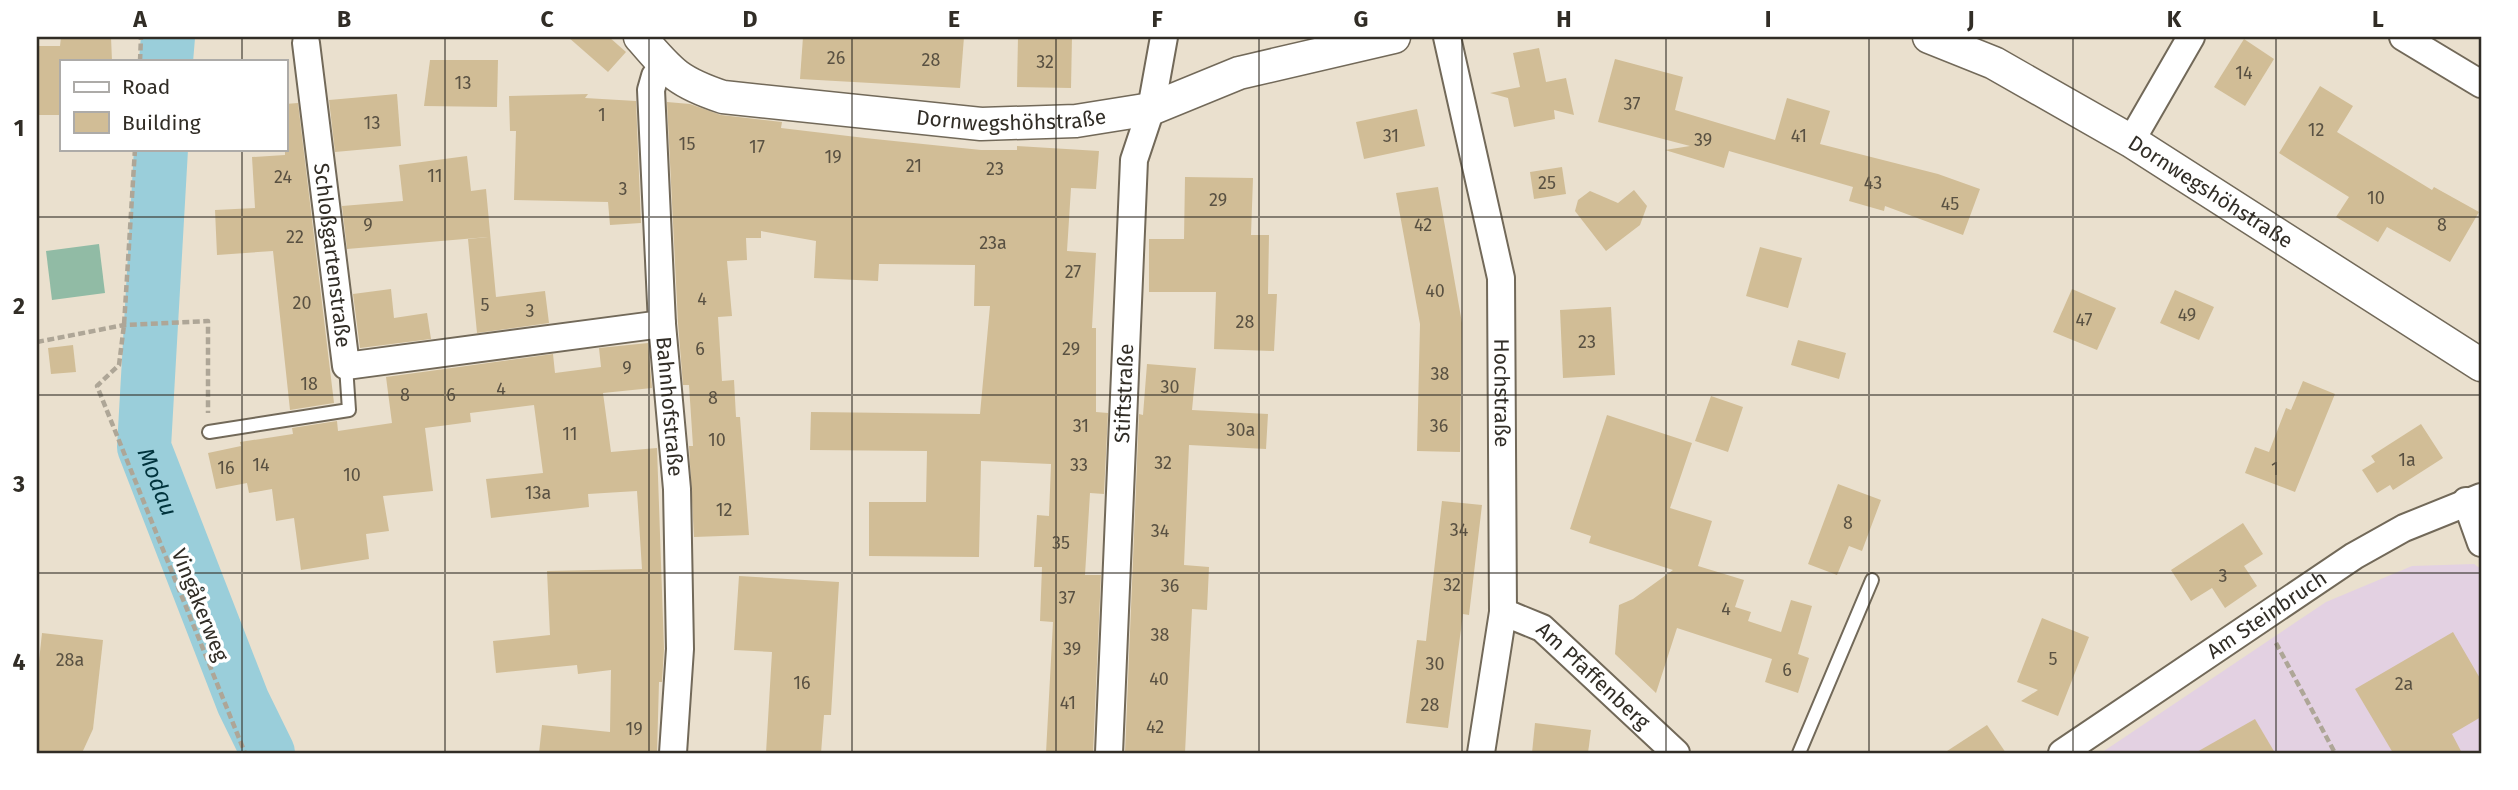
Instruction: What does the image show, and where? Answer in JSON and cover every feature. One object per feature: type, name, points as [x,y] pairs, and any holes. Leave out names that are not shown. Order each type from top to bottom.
[{"type":"street","name":"Dornwegshöhstraße","points":[[640,37],[664,65],[687,85],[723,97],[981,124],[1076,121],[1150,109],[1239,74],[1394,37]]},
{"type":"street","name":"Stiftstraße","points":[[1109,753],[1134,160],[1150,109],[1164,37]]},
{"type":"street","name":"Hochstraße","points":[[1447,37],[1501,278],[1503,612],[1482,753]]},
{"type":"street","name":"Dornwegshöhstraße","points":[[1929,37],[1994,63],[2131,141],[2481,365]]},
{"type":"street","points":[[2131,141],[2191,37]]},
{"type":"street","points":[[2403,37],[2481,84]]},
{"type":"street","name":"Schloßgartenstraße","points":[[306,40],[346,366],[662,324]]},
{"type":"street","name":"Bahnhofstraße","points":[[664,65],[655,76],[651,90],[662,324],[677,502],[681,649],[673,753]]},
{"type":"street","points":[[2474,499],[2481,543]]},
{"type":"street","name":"Am Steinbruch","points":[[2062,753],[2354,556],[2404,528],[2474,499]]},
{"type":"street","name":"Am Pfaffenberg","points":[[1503,612],[1542,628],[1676,753]]},
{"type":"lane","points":[[209,432],[349,410],[346,366]]},
{"type":"lane","points":[[1799,753],[1872,580]]},
{"type":"path","points":[[140,60],[141,37]]},
{"type":"path","name":"Vingåkerweg","points":[[135,150],[119,365],[97,386],[245,753]]},
{"type":"path","points":[[37,342],[124,325],[208,321],[209,432]]},
{"type":"path","points":[[2263,617],[2335,753]]},
{"type":"shaded area","points":[[2474,564],[2481,569],[2481,753],[2101,753],[2326,602],[2412,566]]},
{"type":"green space","points":[[99,244],[105,293],[52,300],[46,251]]},
{"type":"building","points":[[61,37],[111,37],[112,60],[60,60],[60,115],[37,115],[37,46],[60,46]]},
{"type":"building","points":[[568,37],[609,37],[626,52],[608,72]]},
{"type":"building","points":[[803,37],[964,37],[960,88],[800,79]]},
{"type":"building","points":[[1018,37],[1072,37],[1071,88],[1017,87]]},
{"type":"building","points":[[2244,39],[2274,59],[2245,106],[2214,87]]},
{"type":"building","points":[[1539,48],[1546,82],[1566,78],[1574,115],[1554,110],[1555,119],[1514,127],[1508,98],[1490,93],[1520,87],[1513,53]]},
{"type":"building","points":[[1615,59],[1683,77],[1675,110],[1775,140],[1787,98],[1830,111],[1820,144],[1938,174],[1980,189],[1963,235],[1885,206],[1884,211],[1849,201],[1853,187],[1729,151],[1724,168],[1665,150],[1690,146],[1598,122]]},
{"type":"building","points":[[430,60],[498,60],[497,107],[424,106]]},
{"type":"building","points":[[2320,86],[2353,106],[2337,132],[2432,190],[2434,187],[2479,212],[2450,262],[2387,227],[2378,242],[2336,217],[2349,197],[2279,153]]},
{"type":"building","points":[[397,94],[401,146],[335,152],[329,100]]},
{"type":"building","points":[[588,94],[585,98],[636,101],[641,223],[610,225],[608,202],[514,200],[516,131],[510,131],[509,96]]},
{"type":"building","points":[[667,102],[690,104],[721,115],[782,122],[781,128],[865,138],[981,150],[1017,150],[1017,146],[1099,151],[1096,189],[1071,188],[1067,251],[1096,253],[1092,328],[1096,328],[1096,412],[1108,413],[1104,494],[1090,493],[1085,575],[1101,575],[1093,753],[1046,753],[1053,622],[1040,621],[1042,567],[1034,567],[1037,515],[1049,516],[1051,464],[981,461],[979,557],[869,556],[869,502],[926,502],[927,451],[810,450],[811,412],[980,414],[990,306],[974,306],[975,265],[879,264],[878,281],[814,278],[816,241],[761,231],[761,238],[746,238],[747,260],[727,261],[732,316],[718,317],[722,381],[734,380],[736,417],[740,417],[749,535],[694,537],[689,446],[693,446],[689,385],[683,385],[678,323]]},
{"type":"building","points":[[298,103],[334,403],[290,410],[273,251],[217,255],[215,210],[255,208],[252,157],[285,155],[287,104]]},
{"type":"building","points":[[1417,109],[1425,146],[1364,159],[1356,122]]},
{"type":"building","points":[[467,156],[471,191],[486,189],[496,297],[545,291],[549,323],[477,333],[468,239],[488,237],[347,249],[342,206],[403,201],[399,165]]},
{"type":"building","points":[[1562,167],[1566,194],[1534,199],[1530,172]]},
{"type":"building","points":[[1185,177],[1253,178],[1251,235],[1269,235],[1268,294],[1277,294],[1274,351],[1214,349],[1216,292],[1149,292],[1149,239],[1184,239]]},
{"type":"building","points":[[1438,187],[1462,323],[1460,452],[1417,451],[1420,324],[1396,193]]},
{"type":"building","points":[[1634,190],[1647,206],[1640,225],[1606,251],[1575,211],[1578,200],[1590,191],[1618,203]]},
{"type":"building","points":[[1760,247],[1802,258],[1788,308],[1746,296]]},
{"type":"building","points":[[391,289],[394,318],[427,313],[431,339],[360,348],[353,294]]},
{"type":"building","points":[[2072,289],[2116,308],[2097,350],[2053,332]]},
{"type":"building","points":[[2175,290],[2214,307],[2199,340],[2160,323]]},
{"type":"building","points":[[1611,307],[1615,375],[1563,378],[1560,310]]},
{"type":"building","points":[[1798,340],[1846,353],[1839,379],[1791,365]]},
{"type":"building","points":[[648,343],[652,388],[603,393],[611,452],[657,448],[664,649],[662,682],[659,682],[657,753],[539,753],[542,725],[610,732],[611,670],[578,674],[577,665],[496,673],[493,641],[550,635],[547,571],[642,569],[637,491],[588,494],[589,507],[491,518],[486,479],[543,473],[534,405],[470,413],[471,422],[425,428],[433,491],[383,496],[389,531],[366,534],[369,559],[301,570],[294,518],[276,521],[272,489],[249,493],[247,483],[216,489],[208,453],[241,446],[240,442],[293,434],[292,428],[337,421],[338,431],[392,423],[386,377],[553,354],[555,373],[601,367],[599,348]]},
{"type":"building","points":[[73,345],[76,372],[51,374],[48,348]]},
{"type":"building","points":[[1147,364],[1196,368],[1192,410],[1268,414],[1266,449],[1189,445],[1184,565],[1209,567],[1207,610],[1192,609],[1185,753],[1125,753],[1139,414],[1143,415]]},
{"type":"building","points":[[2303,381],[2335,394],[2295,492],[2245,473],[2255,447],[2269,452],[2286,408],[2291,410]]},
{"type":"building","points":[[1711,396],[1743,407],[1728,452],[1695,441]]},
{"type":"building","points":[[1607,415],[1692,443],[1670,508],[1712,521],[1698,566],[1744,580],[1735,607],[1751,612],[1748,621],[1781,632],[1791,600],[1812,606],[1798,654],[1809,658],[1798,693],[1765,682],[1772,659],[1677,628],[1656,693],[1615,654],[1619,605],[1633,599],[1673,570],[1589,543],[1591,536],[1570,529]]},
{"type":"building","points":[[2421,424],[2443,458],[2393,490],[2390,485],[2377,493],[2362,470],[2375,462],[2371,456]]},
{"type":"building","points":[[1838,484],[1881,500],[1862,551],[1849,546],[1837,575],[1808,564]]},
{"type":"building","points":[[1442,501],[1482,505],[1469,615],[1463,614],[1448,728],[1406,723],[1417,640],[1426,641]]},
{"type":"building","points":[[2243,523],[2263,554],[2244,566],[2257,586],[2225,608],[2212,588],[2191,601],[2171,570]]},
{"type":"building","points":[[739,576],[839,582],[831,715],[824,715],[821,753],[766,753],[772,652],[734,650]]},
{"type":"building","points":[[2042,618],[2089,637],[2058,716],[2021,701],[2038,690],[2017,682]]},
{"type":"building","points":[[2453,632],[2481,680],[2481,717],[2452,734],[2462,753],[2393,753],[2355,689]]},
{"type":"building","points":[[42,633],[103,640],[93,729],[82,753],[37,753],[37,680]]},
{"type":"building","points":[[2255,719],[2275,753],[2195,753]]},
{"type":"building","points":[[1535,723],[1591,730],[1588,753],[1532,753]]},
{"type":"building","points":[[1987,725],[2006,753],[1944,753]]},
{"type":"waterway","name":"Modau","points":[[166,60],[168,37]]},
{"type":"waterway","name":"Modau","points":[[161,150],[144,447],[243,702],[268,753]]}]
